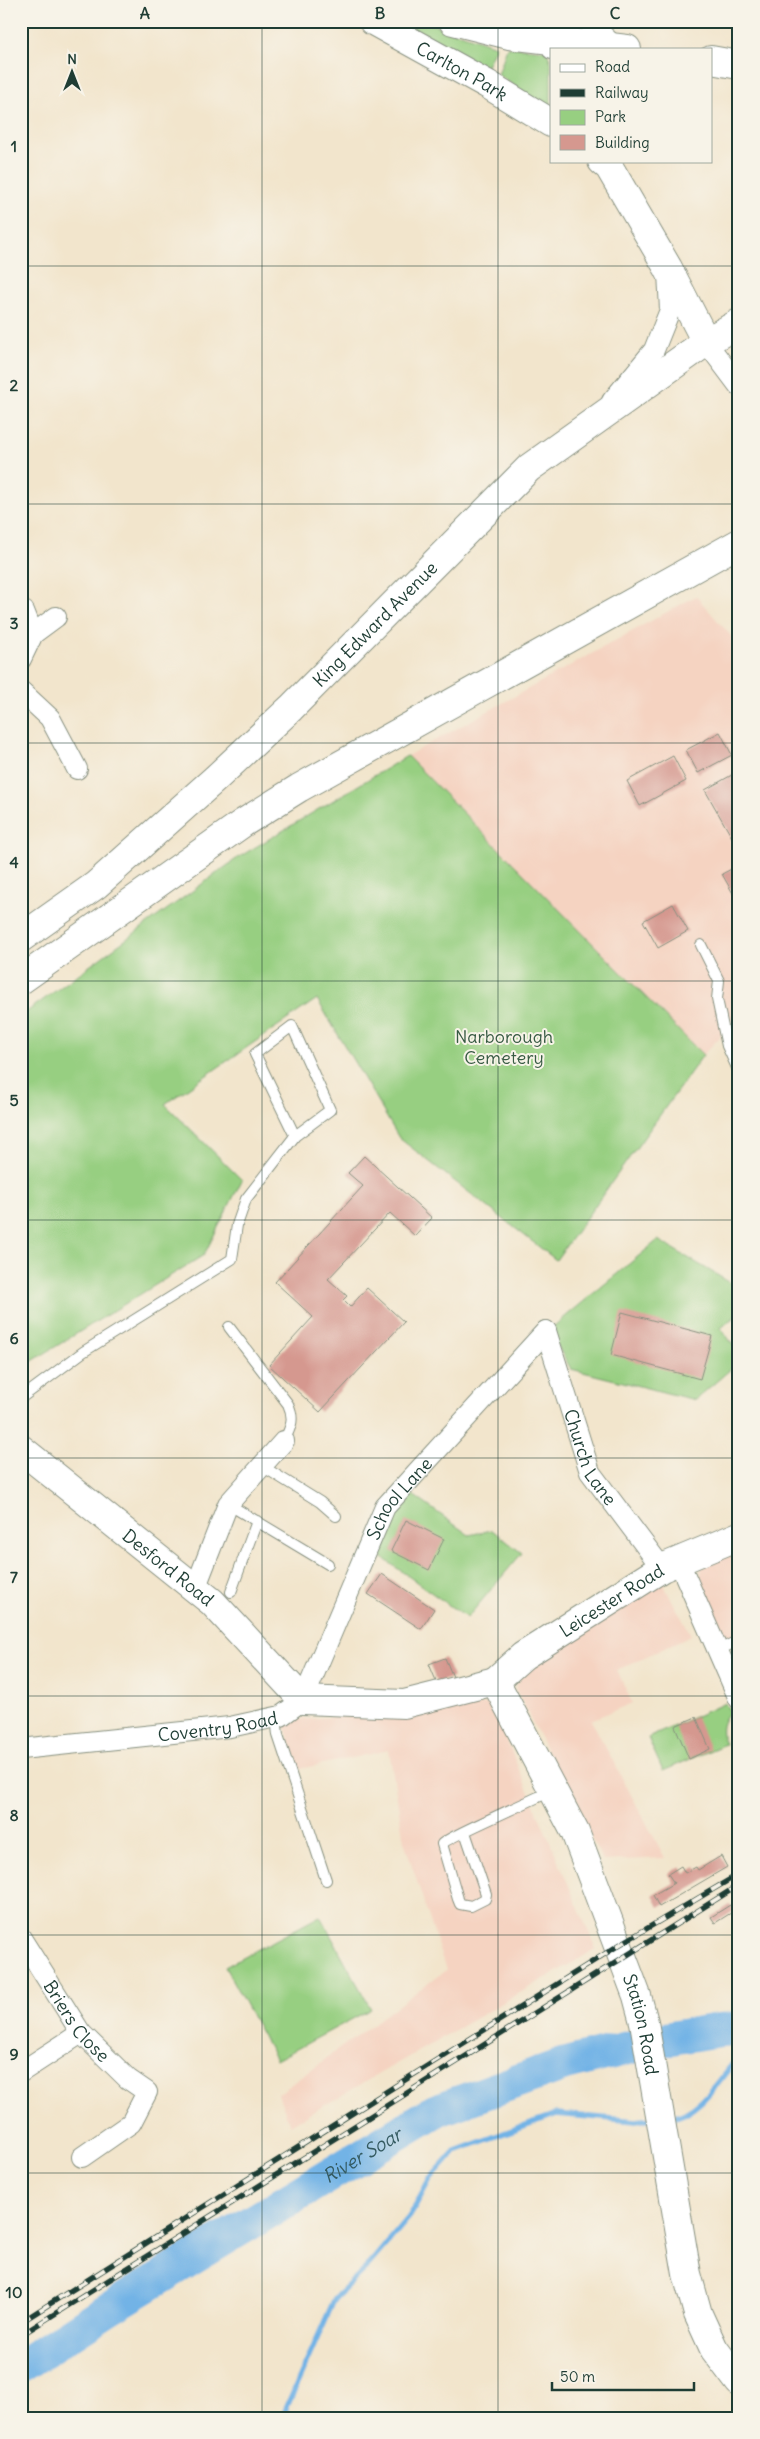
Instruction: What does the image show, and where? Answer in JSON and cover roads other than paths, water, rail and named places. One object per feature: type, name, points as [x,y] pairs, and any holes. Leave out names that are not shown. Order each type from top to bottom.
[{"type":"street","name":"Carlton Park","points":[[373,21],[550,122]]},
{"type":"street","points":[[454,21],[509,35],[549,37],[620,47]]},
{"type":"street","points":[[588,21],[620,47]]},
{"type":"street","points":[[712,60],[739,65]]},
{"type":"street","points":[[606,163],[668,268],[706,342],[739,386]]},
{"type":"street","points":[[597,420],[654,350],[670,310],[668,268]]},
{"type":"street","name":"King Edward Avenue","points":[[21,938],[96,884],[291,708],[529,468],[706,342],[739,323]]},
{"type":"street","points":[[21,980],[244,823],[299,788],[739,543]]},
{"type":"street","points":[[24,611],[33,634]]},
{"type":"street","points":[[21,659],[33,634],[56,617]]},
{"type":"street","points":[[21,692],[50,718],[77,769]]},
{"type":"street","name":"Church Lane","points":[[546,1331],[590,1472],[670,1565],[717,1651],[739,1699]]},
{"type":"street","name":"School Lane","points":[[303,1700],[385,1507],[546,1331]]},
{"type":"street","points":[[195,1589],[228,1504],[284,1441]]},
{"type":"street","name":"Desford Road","points":[[21,1448],[212,1602],[303,1700]]},
{"type":"street","name":"Leicester Road","points":[[496,1681],[523,1656],[670,1565],[739,1536]]},
{"type":"street","points":[[303,1700],[404,1704],[496,1681]]},
{"type":"street","name":"Station Road","points":[[496,1681],[575,1832],[637,1996],[644,2022],[687,2274],[698,2314],[714,2349],[739,2382]]},
{"type":"street","name":"Coventry Road","points":[[21,1749],[230,1727],[281,1716],[303,1700]]},
{"type":"street","name":"Briers Close","points":[[21,1938],[81,2033],[128,2079],[147,2092],[130,2123],[82,2156]]},
{"type":"street","points":[[21,2072],[81,2033]]},
{"type":"lane","points":[[701,945],[719,981],[717,999],[727,1046],[739,1072]]},
{"type":"lane","points":[[21,1398],[83,1352],[232,1258],[237,1224],[246,1199],[295,1136],[330,1110],[292,1026],[255,1054],[295,1136]]},
{"type":"lane","points":[[229,1327],[288,1404],[293,1414],[292,1425],[284,1441]]},
{"type":"lane","points":[[262,1466],[320,1502],[336,1516]]},
{"type":"lane","points":[[228,1504],[328,1564]]},
{"type":"lane","points":[[232,1592],[257,1521]]},
{"type":"lane","points":[[717,1651],[739,1640]]},
{"type":"lane","points":[[281,1716],[277,1726],[278,1735],[326,1880]]},
{"type":"lane","points":[[465,1832],[486,1894],[485,1899],[471,1906],[465,1906],[458,1899],[442,1848],[445,1839],[465,1832],[553,1790]]},
{"type":"waterway","name":"River Soar","points":[[21,2366],[107,2310],[435,2111],[562,2065],[659,2040],[719,2030],[739,2029]]},
{"type":"waterway","points":[[669,2118],[680,2115],[700,2103],[739,2056]]},
{"type":"waterway","points":[[282,2418],[335,2298],[365,2269],[410,2216],[430,2179],[455,2151],[556,2114],[636,2121],[652,2119]]},
{"type":"railway","points":[[21,2322],[619,1945],[739,1874]]},
{"type":"railway","points":[[21,2335],[739,1885]]},
{"type":"park label","name":"Narborough Cemetery","points":[[504,1046]]}]
